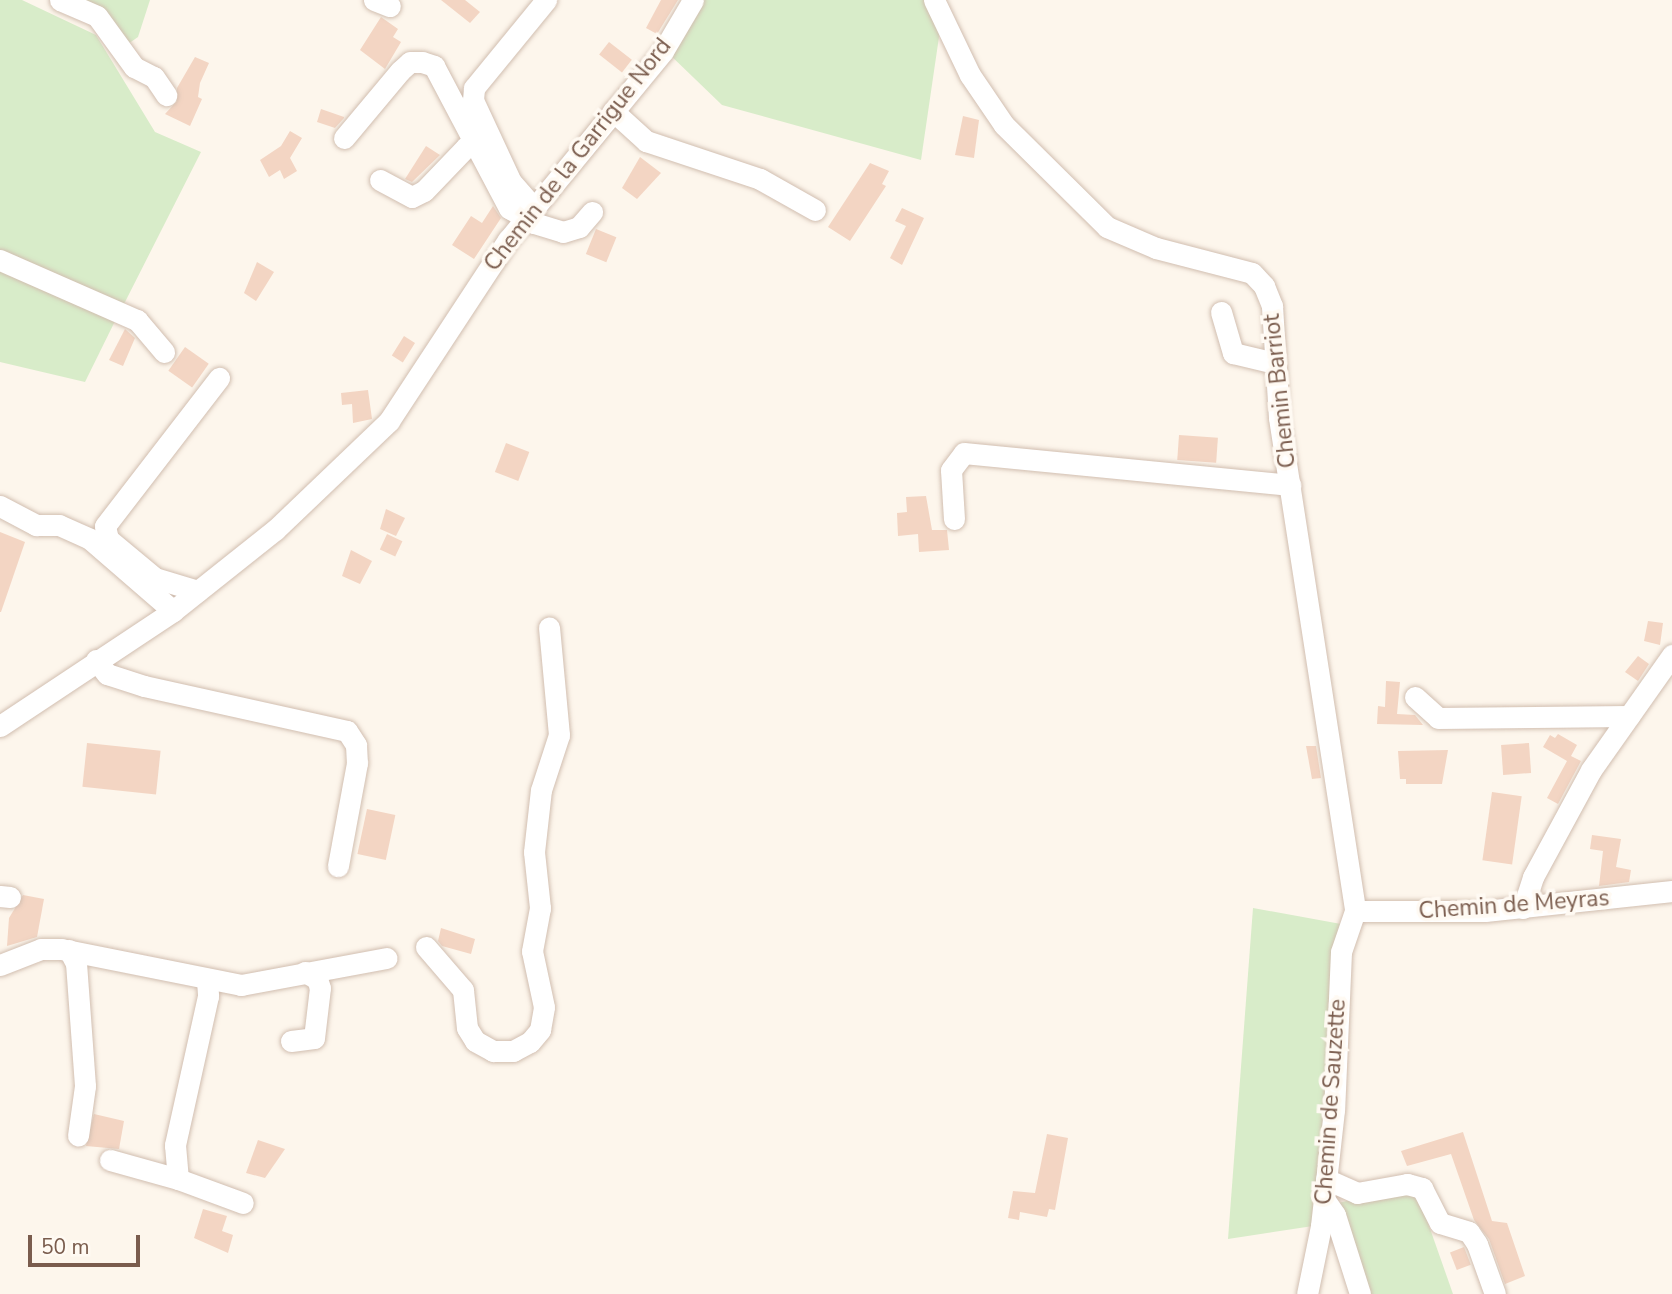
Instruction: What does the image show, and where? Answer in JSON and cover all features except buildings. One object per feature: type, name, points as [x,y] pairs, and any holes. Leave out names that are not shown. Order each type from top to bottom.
[{"type":"street","points":[[60,0],[97,16],[134,67],[154,77],[166,95]]},
{"type":"street","points":[[529,213],[510,182],[473,100],[474,88],[546,0]]},
{"type":"street","name":"Chemin de la Garrigue Nord","points":[[0,726],[198,592],[275,530],[389,421],[529,213],[663,51],[693,0]]},
{"type":"street","name":"Chemin Barriot","points":[[934,0],[970,75],[1003,125],[1107,227],[1156,248],[1259,278],[1272,306],[1275,363],[1290,485],[1355,911]]},
{"type":"street","points":[[344,138],[400,71],[410,62],[422,62],[434,66],[509,208],[529,213],[563,232],[579,227],[592,212]]},
{"type":"street","points":[[614,111],[646,141],[760,178],[815,210]]},
{"type":"street","points":[[380,180],[412,197],[425,191],[466,147],[477,146]]},
{"type":"street","points":[[0,260],[137,320],[164,352]]},
{"type":"street","points":[[1221,312],[1233,353],[1275,363]]},
{"type":"street","points":[[198,592],[155,578],[108,539],[105,526],[219,378]]},
{"type":"street","points":[[954,519],[951,470],[964,453],[1290,485]]},
{"type":"street","points":[[0,506],[36,525],[59,525],[90,539],[173,611]]},
{"type":"street","points":[[426,947],[463,990],[467,1028],[475,1041],[493,1051],[513,1051],[530,1042],[540,1030],[544,1007],[532,951],[540,908],[534,852],[541,790],[559,735],[549,627]]},
{"type":"street","points":[[1523,908],[1533,877],[1591,770],[1672,654]]},
{"type":"street","points":[[96,660],[107,674],[144,686],[347,732],[356,745],[357,763],[338,866]]},
{"type":"street","points":[[1415,697],[1438,718],[1629,716]]},
{"type":"street","name":"Chemin de Meyras","points":[[1355,911],[1523,908],[1672,891]]},
{"type":"street","name":"Chemin de Sauzette","points":[[1307,1294],[1325,1189],[1341,952],[1355,911]]},
{"type":"street","points":[[0,965],[41,949],[69,950],[241,985],[387,958]]},
{"type":"street","points":[[69,950],[76,963],[85,1086],[78,1136]]},
{"type":"street","points":[[291,1041],[314,1038],[320,988],[317,979],[305,972]]},
{"type":"street","points":[[178,1180],[175,1145],[208,996],[207,980]]},
{"type":"street","points":[[110,1160],[243,1203]]},
{"type":"street","points":[[1360,1294],[1325,1189],[1357,1193],[1407,1184],[1422,1188],[1440,1223],[1469,1232],[1477,1244],[1494,1294]]},
{"type":"green space","points":[[0,0],[22,0],[96,35],[155,132],[201,152],[123,306],[0,254]]},
{"type":"green space","points":[[70,0],[150,0],[138,37],[125,46]]},
{"type":"green space","points":[[699,0],[927,0],[940,30],[921,160],[722,105],[667,52]]},
{"type":"green space","points":[[0,266],[118,315],[85,382],[0,362]]},
{"type":"green space","points":[[1253,908],[1341,924],[1320,1194],[1313,1226],[1228,1239]]},
{"type":"green space","points":[[1397,1190],[1409,1191],[1421,1203],[1453,1294],[1366,1294],[1338,1203]]}]
